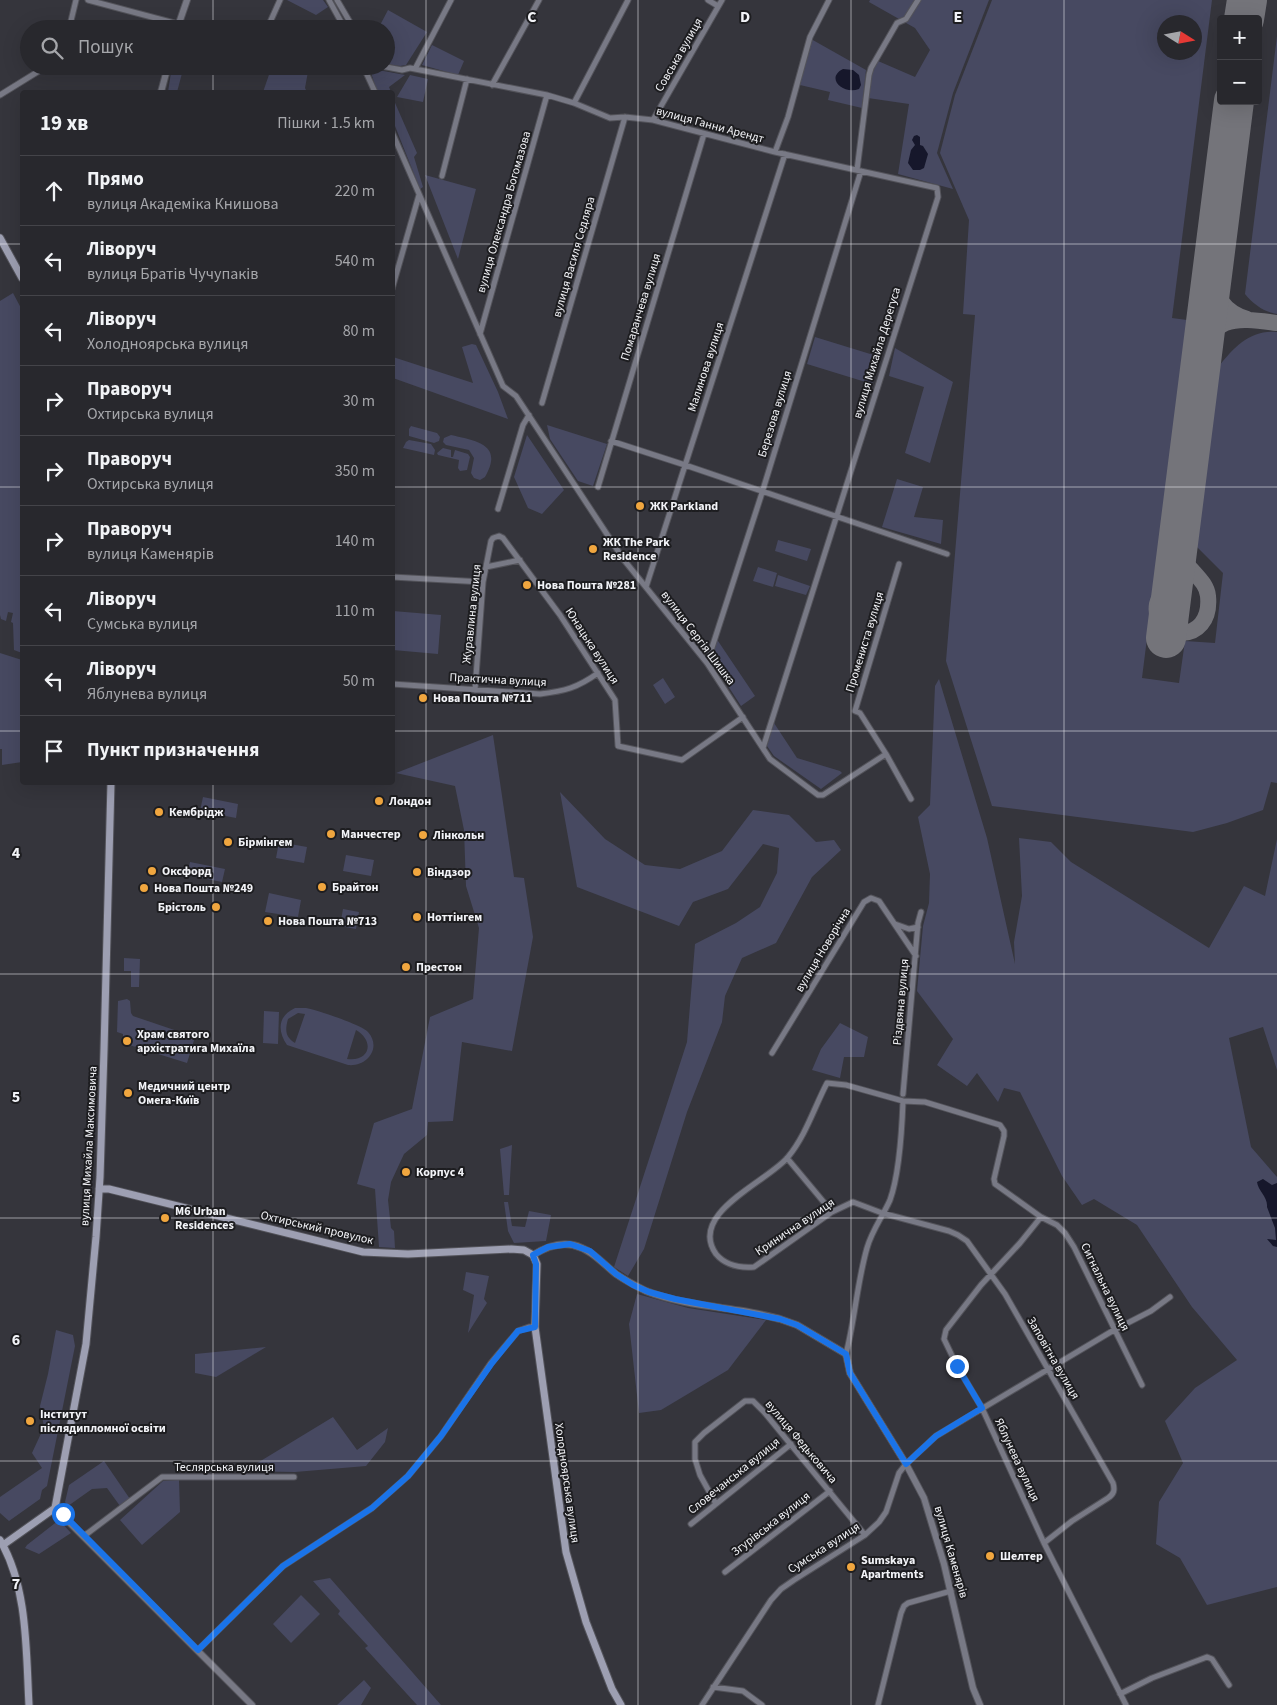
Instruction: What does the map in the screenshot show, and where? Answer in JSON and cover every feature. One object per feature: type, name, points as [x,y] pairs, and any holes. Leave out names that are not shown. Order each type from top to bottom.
[{"type":"main road","points":[[0,238],[20,274]]},
{"type":"main road","name":"вулиця Михайла Максимовича","points":[[55,1508],[86,1344],[99,1189],[111,785]]},
{"type":"main road","name":"Охтирський провулок","points":[[99,1189],[109,1189],[363,1252],[408,1254],[512,1249],[524,1250],[533,1255]]},
{"type":"main road","name":"Холодноярська вулиця","points":[[533,1255],[536,1264],[535,1327],[566,1552],[586,1622],[612,1689],[621,1705]]},
{"type":"main road","points":[[29,1705],[24,1618],[14,1575],[2,1542],[55,1508]]},
{"type":"street","points":[[71,20],[76,0]]},
{"type":"street","points":[[88,0],[156,20]]},
{"type":"street","points":[[179,20],[187,0]]},
{"type":"street","points":[[271,20],[280,0]]},
{"type":"street","points":[[329,0],[340,20]]},
{"type":"street","points":[[337,0],[349,20]]},
{"type":"street","points":[[415,69],[451,0]]},
{"type":"street","points":[[492,84],[539,0]]},
{"type":"street","points":[[574,103],[628,0]]},
{"type":"street","points":[[708,0],[718,6]]},
{"type":"street","name":"Совська вулиця","points":[[653,120],[722,0]]},
{"type":"street","points":[[775,152],[788,117],[810,37],[829,0]]},
{"type":"street","name":"Березова вулиця","points":[[707,663],[762,492],[859,171],[871,68],[897,23],[906,19],[918,0]]},
{"type":"street","name":"вулиця Ганни Арендт","points":[[395,69],[402,70],[410,68],[547,95],[574,103],[610,118],[625,117],[653,120],[775,152],[937,188],[938,197]]},
{"type":"street","points":[[0,95],[32,75]]},
{"type":"street","points":[[162,90],[166,75]]},
{"type":"street","points":[[367,75],[374,90]]},
{"type":"street","points":[[442,176],[466,79]]},
{"type":"street","name":"вулиця Олександра Богомазова","points":[[480,334],[547,95]]},
{"type":"street","name":"вулиця Василя Седляра","points":[[542,403],[625,117]]},
{"type":"street","name":"Помаранчева вулиця","points":[[598,487],[704,134]]},
{"type":"street","name":"вулиця Сергія Шишка","points":[[395,143],[503,386],[516,396],[624,560],[707,663],[770,759],[818,795],[823,795],[886,754]]},
{"type":"street","name":"Малинова вулиця","points":[[646,587],[785,154]]},
{"type":"street","points":[[395,278],[419,194]]},
{"type":"street","name":"вулиця Михайла Дерегуса","points":[[763,748],[938,197]]},
{"type":"street","points":[[498,509],[523,425],[529,415]]},
{"type":"street","points":[[611,441],[947,554]]},
{"type":"street","name":"Юнацька вулиця","points":[[491,541],[496,536],[503,538],[560,616],[615,700],[618,746],[682,760],[743,717]]},
{"type":"street","name":"Журавлина вулиця","points":[[475,690],[483,582],[491,541]]},
{"type":"street","points":[[486,567],[520,560]]},
{"type":"street","name":"Промениста вулиця","points":[[899,564],[855,712],[860,713],[912,798]]},
{"type":"street","points":[[395,576],[483,582]]},
{"type":"street","name":"Практична вулиця","points":[[395,684],[540,694],[564,691],[582,685],[598,674]]},
{"type":"street","name":"вулиця Новорічна","points":[[772,1053],[864,902],[870,898],[879,901],[916,956]]},
{"type":"street","name":"Різдвяна вулиця","points":[[903,1094],[918,927],[921,912]]},
{"type":"street","points":[[895,924],[909,929],[918,927]]},
{"type":"street","name":"Кринична вулиця","points":[[882,1214],[852,1202],[832,1212],[754,1267],[740,1268],[725,1262],[717,1255],[711,1236],[714,1220],[718,1213],[787,1158],[803,1136],[826,1083],[853,1086],[902,1101]]},
{"type":"street","name":"вулиця Каменярів","points":[[902,1101],[894,1183],[889,1201],[867,1246],[859,1279],[851,1334],[846,1354],[850,1373],[906,1464],[924,1498],[951,1591],[972,1688],[979,1705]]},
{"type":"street","name":"Сигнальна вулиця","points":[[902,1101],[925,1102],[1000,1125],[1004,1131],[1004,1136],[994,1179],[995,1184],[1041,1217],[1058,1225],[1065,1233],[1074,1247],[1142,1385]]},
{"type":"street","points":[[787,1158],[832,1212]]},
{"type":"street","name":"Заповітна вулиця","points":[[882,1214],[958,1234],[967,1241],[1005,1294],[1113,1483],[1112,1495],[1044,1543]]},
{"type":"street","name":"Яблунева вулиця","points":[[1041,1217],[1020,1243],[991,1273],[946,1330],[944,1339],[957,1366],[982,1408],[1044,1543],[1126,1705]]},
{"type":"street","points":[[533,1255],[548,1247],[561,1244],[570,1244],[583,1248],[590,1251],[616,1274],[633,1285],[649,1292],[675,1299],[780,1319],[797,1325],[846,1354]]},
{"type":"street","name":"Сумська вулиця","points":[[702,1705],[762,1612],[781,1589],[865,1535],[879,1522],[886,1512],[899,1473],[936,1436],[1114,1330],[1151,1311],[1170,1297]]},
{"type":"street","points":[[198,1650],[283,1566],[372,1508],[408,1476],[441,1436],[492,1363],[518,1331],[535,1327]]},
{"type":"street","name":"вулиця Федьковича","points":[[716,1504],[694,1459],[695,1442],[745,1401],[753,1401],[865,1535]]},
{"type":"street","name":"Словечанська вулиця","points":[[691,1524],[790,1444]]},
{"type":"street","name":"Теслярська вулиця","points":[[83,1536],[162,1477],[294,1477]]},
{"type":"street","name":"Згурівська вулиця","points":[[725,1572],[830,1491]]},
{"type":"street","points":[[55,1508],[252,1705]]},
{"type":"street","points":[[878,1705],[904,1606],[908,1603],[951,1591]]},
{"type":"street","points":[[1120,1694],[1152,1678],[1207,1657],[1212,1659],[1229,1685]]},
{"type":"street","points":[[713,1687],[743,1691],[762,1705]]},
{"type":"shaded area","points":[[287,0],[323,0],[328,7],[316,15]]},
{"type":"shaded area","points":[[870,0],[989,0],[953,93],[937,153],[953,189],[898,174],[909,104],[868,98],[870,76],[878,61],[915,77],[930,50],[915,28],[869,2]]},
{"type":"shaded area","points":[[992,0],[1212,0],[1172,318],[1187,320],[1142,678],[1179,683],[1185,641],[1215,643],[1223,573],[1197,547],[1219,366],[1237,346],[1251,336],[1259,333],[1277,332],[1277,783],[1271,782],[1263,810],[1227,823],[1193,832],[992,806],[946,661],[975,315],[963,314],[969,220],[940,153],[955,95]]},
{"type":"shaded area","points":[[388,10],[427,32],[406,65],[395,65],[395,20],[383,20]]},
{"type":"shaded area","points":[[1277,36],[1277,314],[1259,307],[1245,294]]},
{"type":"shaded area","points":[[811,39],[866,70],[862,108],[828,100],[830,92],[800,85]]},
{"type":"shaded area","points":[[432,45],[464,61],[458,75],[422,65]]},
{"type":"shaded area","points":[[843,69],[853,70],[859,75],[861,85],[859,89],[847,90],[838,85],[836,77]]},
{"type":"shaded area","points":[[395,73],[405,75],[389,87],[390,90],[376,90],[372,75],[395,75]]},
{"type":"shaded area","points":[[171,75],[182,75],[178,90],[168,90]]},
{"type":"shaded area","points":[[269,75],[307,75],[306,90],[264,90]]},
{"type":"shaded area","points":[[410,75],[428,79],[423,102],[397,97]]},
{"type":"shaded area","points":[[395,103],[417,153],[414,157],[423,187],[420,189],[395,126]]},
{"type":"shaded area","points":[[917,135],[920,137],[920,145],[923,146],[928,154],[924,168],[913,170],[908,163],[911,150],[915,145],[912,140]]},
{"type":"shaded area","points":[[425,175],[476,189],[458,259]]},
{"type":"shaded area","points":[[13,293],[20,306],[20,652],[14,650],[13,623],[11,622],[13,613],[8,612],[6,621],[1,619],[0,615],[0,301]]},
{"type":"shaded area","points":[[815,337],[880,357],[872,384],[807,364]]},
{"type":"shaded area","points":[[472,344],[476,345],[498,392],[508,419],[395,379],[395,358],[473,383],[462,347]]},
{"type":"shaded area","points":[[895,348],[953,382],[930,463],[905,453],[924,387],[889,376]]},
{"type":"shaded area","points":[[547,425],[607,444],[593,486],[578,481],[550,439]]},
{"type":"shaded area","points":[[411,426],[437,433],[440,437],[439,441],[434,443],[409,436]]},
{"type":"shaded area","points":[[451,435],[478,442],[489,451],[491,457],[490,466],[485,477],[480,480],[474,478],[471,473],[474,458],[469,450],[446,445],[443,442],[444,438]]},
{"type":"shaded area","points":[[527,435],[564,490],[542,514],[528,508],[514,477]]},
{"type":"shaded area","points":[[409,440],[431,444],[435,450],[434,455],[403,448]]},
{"type":"shaded area","points":[[443,448],[451,450],[451,457],[453,457],[455,450],[468,454],[470,457],[467,470],[460,471],[458,468],[459,460],[438,455],[437,453]]},
{"type":"shaded area","points":[[897,479],[923,487],[914,517],[943,520],[941,544],[882,527]]},
{"type":"shaded area","points":[[778,540],[811,549],[807,561],[775,551]]},
{"type":"shaded area","points":[[758,567],[777,573],[773,587],[753,581]]},
{"type":"shaded area","points":[[778,575],[810,586],[806,595],[775,586]]},
{"type":"shaded area","points":[[395,611],[441,615],[438,654],[395,650]]},
{"type":"shaded area","points":[[716,638],[755,696],[741,706],[710,658]]},
{"type":"shaded area","points":[[0,653],[20,659],[20,762],[2,765],[2,749],[0,749]]},
{"type":"shaded area","points":[[663,678],[675,697],[665,704],[653,685]]},
{"type":"shaded area","points":[[939,679],[987,838],[1015,964],[1014,942],[1022,896],[1019,838],[1051,842],[1071,862],[1209,948],[1244,886],[1265,896],[1277,839],[1277,1070],[1263,1027],[1229,1038],[1251,1147],[1277,1177],[1277,1587],[1207,1605],[1180,1558],[1156,1544],[1159,1502],[1183,1463],[1165,1421],[1195,1388],[1237,1360],[1192,1307],[1137,1225],[1094,1199],[1082,1205],[1062,1176],[1020,1092],[1004,1088],[998,1102],[977,1073],[967,1086],[937,1065],[953,1039],[917,991],[923,926],[929,903],[930,874],[918,817],[930,805],[935,686]]},
{"type":"shaded area","points":[[774,723],[797,758],[842,773],[821,789],[774,756],[767,746]]},
{"type":"shaded area","points":[[493,735],[514,877],[524,878],[533,937],[512,1051],[462,1042],[453,1121],[428,1122],[427,1135],[404,1154],[391,1182],[388,1200],[395,1248],[379,1247],[375,1189],[357,1184],[374,1123],[412,1109],[430,1017],[473,999],[479,928],[466,886],[464,830],[455,786],[396,773]]},
{"type":"shaded area","points":[[560,792],[605,839],[645,865],[680,869],[722,851],[753,810],[789,815],[816,842],[834,840],[841,850],[812,877],[776,943],[742,958],[725,996],[722,1022],[687,1112],[644,1249],[628,1276],[614,1267],[687,1042],[695,944],[736,923],[760,907],[777,873],[779,848],[763,844],[728,889],[693,902],[679,926],[577,887]]},
{"type":"shaded area","points":[[203,797],[238,804],[236,818],[200,811]]},
{"type":"shaded area","points":[[279,842],[307,847],[304,863],[276,858]]},
{"type":"shaded area","points":[[346,855],[374,860],[371,876],[343,871]]},
{"type":"shaded area","points":[[190,862],[225,869],[222,882],[187,875]]},
{"type":"shaded area","points":[[269,893],[301,900],[298,917],[265,912]]},
{"type":"shaded area","points":[[343,909],[359,912],[356,929],[340,926]]},
{"type":"shaded area","points":[[124,958],[140,959],[139,987],[131,987],[131,971],[124,971]]},
{"type":"shaded area","points":[[127,999],[130,1001],[133,1016],[195,1037],[187,1063],[123,1043],[123,1034],[117,1032],[118,1001]]},
{"type":"shaded area","points":[[295,1008],[312,1009],[364,1029],[372,1038],[373,1050],[366,1060],[361,1063],[348,1065],[287,1045],[282,1034],[281,1024],[282,1019],[289,1011]],"holes":[[[298,1013],[305,1014],[295,1043],[288,1036],[286,1027],[288,1019]],[[356,1030],[366,1040],[367,1050],[361,1057],[347,1059]]]},
{"type":"shaded area","points":[[264,1011],[279,1012],[278,1044],[263,1043]]},
{"type":"shaded area","points":[[840,1023],[868,1037],[864,1057],[844,1057],[840,1078],[812,1070],[821,1049]]},
{"type":"shaded area","points":[[512,1145],[509,1195],[504,1195],[500,1149]]},
{"type":"shaded area","points":[[1263,1179],[1272,1185],[1277,1183],[1277,1247],[1273,1246],[1267,1239],[1276,1240],[1275,1228],[1267,1203],[1257,1182]]},
{"type":"shaded area","points":[[504,1202],[508,1202],[512,1226],[525,1227],[529,1211],[551,1215],[546,1241],[514,1243],[508,1231]]},
{"type":"shaded area","points":[[466,1272],[489,1276],[484,1299],[487,1303],[468,1333],[474,1295],[463,1290]]},
{"type":"shaded area","points":[[637,1294],[688,1308],[766,1320],[728,1370],[661,1410],[639,1413],[629,1324]]},
{"type":"shaded area","points":[[56,1330],[73,1335],[75,1346],[47,1486],[42,1490],[40,1499],[9,1521],[0,1513],[0,1497],[42,1468],[32,1453],[44,1427],[40,1406]]},
{"type":"shaded area","points":[[266,1347],[216,1377],[195,1373],[195,1354]]},
{"type":"shaded area","points":[[333,1417],[357,1450],[388,1428],[385,1442],[366,1466],[295,1472],[244,1471]]},
{"type":"shaded area","points":[[104,1461],[130,1499],[120,1506],[107,1488],[92,1489],[68,1506],[65,1502],[69,1485]]},
{"type":"shaded area","points":[[179,1480],[180,1512],[142,1545],[120,1520],[163,1481]]},
{"type":"shaded area","points":[[59,1520],[71,1533],[39,1554],[25,1548],[27,1545]]},
{"type":"shaded area","points":[[330,1578],[441,1705],[417,1705],[365,1648],[368,1646],[338,1614],[340,1611],[313,1581]]},
{"type":"shaded area","points":[[301,1595],[320,1614],[291,1643],[273,1624]]},
{"type":"shaded area","points":[[364,1680],[371,1688],[361,1705],[337,1705]]},
{"type":"taxiway","points":[[1212,272],[1215,288],[1222,302],[1232,312],[1247,319]]},
{"type":"taxiway","points":[[1200,366],[1204,349],[1210,337],[1217,328],[1225,323],[1248,320],[1277,323]]},
{"type":"taxiway","points":[[1175,571],[1158,600],[1158,616],[1163,626],[1172,631],[1182,633],[1192,631],[1201,624],[1207,613],[1208,596],[1203,583],[1185,561],[1179,535]]},
{"type":"runway","points":[[1245,15],[1247,0]]},
{"type":"runway","points":[[1166,638],[1233,105]]},
{"type":"place","name":"ЖК Parkland","points":[[640,506]]},
{"type":"place","name":"ЖК The Park Residence","points":[[593,549]]},
{"type":"place","name":"Нова Пошта №281","points":[[527,585]]},
{"type":"place","name":"Нова Пошта №711","points":[[423,698]]},
{"type":"place","name":"Лондон","points":[[379,801]]},
{"type":"place","name":"Кембрідж","points":[[159,812]]},
{"type":"place","name":"Манчестер","points":[[331,834]]},
{"type":"place","name":"Лінкольн","points":[[423,835]]},
{"type":"place","name":"Бірмінгем","points":[[228,842]]},
{"type":"place","name":"Оксфорд","points":[[152,871]]},
{"type":"place","name":"Віндзор","points":[[417,872]]},
{"type":"place","name":"Брайтон","points":[[322,887]]},
{"type":"place","name":"Нова Пошта №249","points":[[144,888]]},
{"type":"place","name":"Брістоль","points":[[216,907]]},
{"type":"place","name":"Ноттінгем","points":[[417,917]]},
{"type":"place","name":"Нова Пошта №713","points":[[268,921]]},
{"type":"place","name":"Престон","points":[[406,967]]},
{"type":"place","name":"Храм святого архістратига Михаїла","points":[[127,1041]]},
{"type":"place","name":"Медичний центр Омега-Київ","points":[[128,1093]]},
{"type":"place","name":"Корпус 4","points":[[406,1172]]},
{"type":"place","name":"M6 Urban Residences","points":[[165,1218]]},
{"type":"place","name":"Інститут післядипломної освіти","points":[[30,1421]]},
{"type":"place","name":"Шелтер","points":[[990,1556]]},
{"type":"place","name":"Sumskaya Apartments","points":[[851,1567]]},
{"type":"route","points":[[63,1514],[198,1650],[283,1566],[372,1508],[408,1476],[441,1436],[492,1363],[518,1331],[535,1327],[536,1264],[533,1255],[548,1247],[561,1244],[570,1244],[590,1251],[616,1274],[633,1285],[649,1292],[675,1299],[780,1319],[816,1335],[846,1354],[850,1373],[906,1464],[936,1436],[982,1408],[957,1366]]}]
